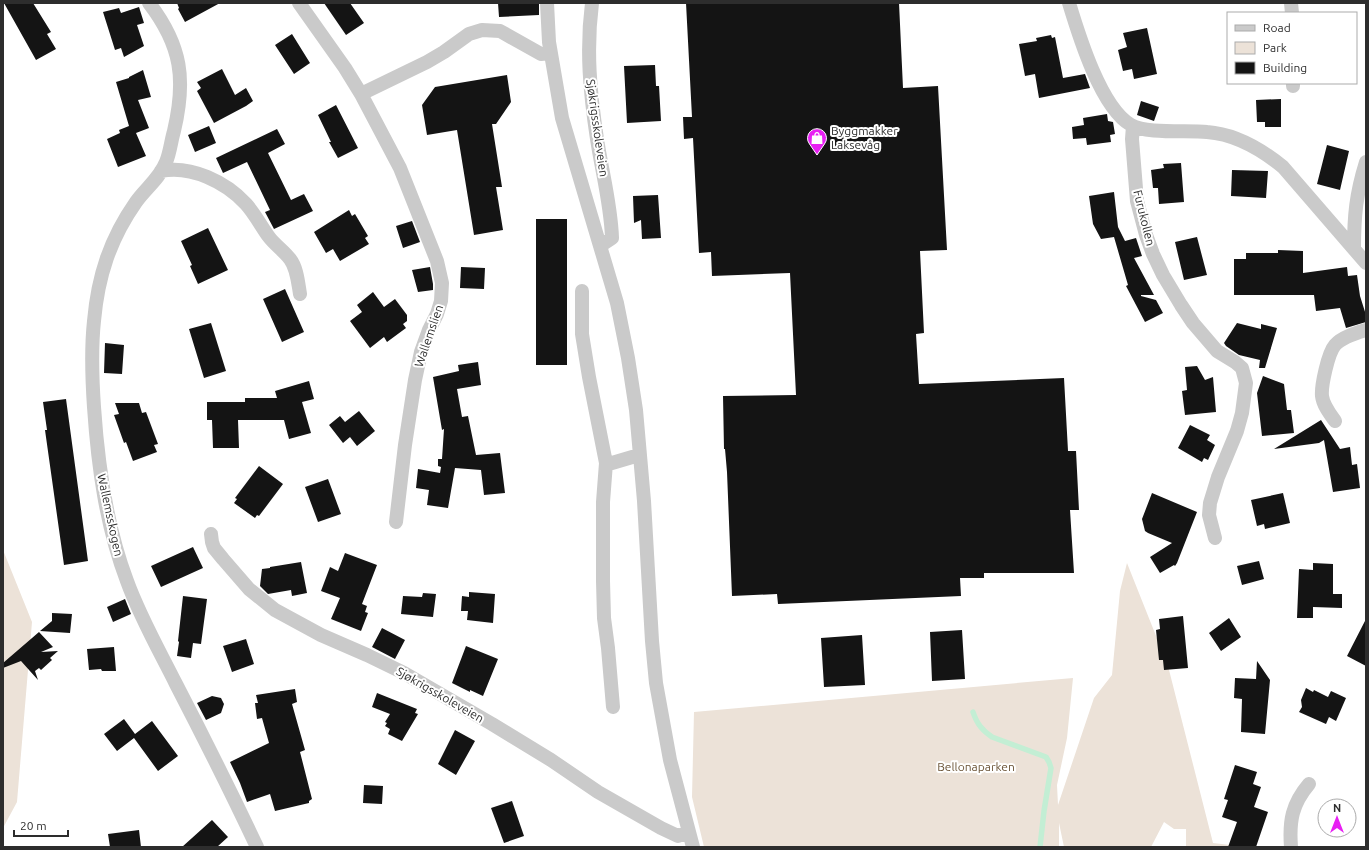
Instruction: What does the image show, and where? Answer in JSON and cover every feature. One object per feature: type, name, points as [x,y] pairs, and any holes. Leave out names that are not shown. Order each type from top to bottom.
[{"type":"street","name":"Wallemsskogen","points":[[149,3],[173,41],[179,62],[181,84],[178,111],[167,162],[138,199],[119,229],[104,266],[98,286],[94,320],[92,365],[96,432],[102,484],[114,541],[134,600],[257,847]]},
{"type":"street","name":"Wallemslien","points":[[299,3],[345,68],[361,94],[400,168],[437,261],[442,283],[441,301],[421,352],[415,380],[405,445],[396,522]]},
{"type":"street","name":"Sjøkrigsskoleveien","points":[[547,3],[550,53],[562,118],[617,303],[628,358],[636,410],[644,501],[652,641],[656,683],[670,760],[693,847]]},
{"type":"street","name":"Sjøkrigsskoleveien","points":[[592,3],[589,26],[589,70],[597,140],[612,232],[612,238],[600,246]]},
{"type":"street","points":[[1069,3],[1086,54],[1105,95],[1124,120],[1133,126],[1164,131],[1208,132],[1235,138],[1268,155],[1282,167],[1366,263]]},
{"type":"street","points":[[361,94],[427,62],[469,34],[482,30],[500,31],[541,54],[550,53]]},
{"type":"street","name":"Furukollen","points":[[1133,126],[1132,139],[1137,201],[1146,235],[1153,254],[1178,300],[1193,323],[1217,351],[1236,362],[1242,368],[1245,378],[1245,397],[1242,414],[1233,441],[1213,490],[1210,503],[1209,515],[1215,538]]},
{"type":"street","points":[[1354,249],[1355,205],[1366,162]]},
{"type":"street","points":[[161,171],[181,170],[195,173],[229,189],[246,204],[274,243],[290,260],[297,276],[300,294]]},
{"type":"street","points":[[582,291],[582,334],[590,384],[606,463],[603,502],[603,588],[604,618],[613,707]]},
{"type":"street","points":[[1335,421],[1327,409],[1322,397],[1326,368],[1335,345],[1344,339],[1366,330]]},
{"type":"street","points":[[606,463],[612,463],[639,455]]},
{"type":"street","name":"Sjøkrigsskoleveien","points":[[211,534],[214,548],[249,589],[275,610],[321,635],[367,654],[404,673],[492,724],[568,771],[583,783],[661,828],[678,836],[689,832]]},
{"type":"street","points":[[1291,847],[1290,829],[1293,809],[1300,795],[1309,784]]},
{"type":"green space","points":[[3,550],[32,622],[17,802],[3,828]]},
{"type":"green space","name":"Bellonaparken","points":[[1127,563],[1168,666],[1213,843],[1247,847],[1186,847],[1186,829],[1174,829],[1164,822],[1151,847],[1064,847],[1059,823],[1059,847],[704,847],[692,797],[694,712],[1073,678],[1067,738],[1057,785],[1058,805],[1094,698],[1112,675],[1120,591]]},
{"type":"building","points":[[4,3],[33,3],[51,32],[47,34],[56,49],[36,60]]},
{"type":"building","points":[[177,3],[220,3],[185,22],[178,9]]},
{"type":"building","points":[[324,3],[350,3],[364,23],[346,35]]},
{"type":"building","points":[[498,3],[539,3],[539,15],[499,17]]},
{"type":"building","points":[[686,3],[899,3],[903,88],[938,86],[947,250],[920,251],[924,333],[916,334],[919,384],[1064,378],[1068,451],[1076,451],[1079,510],[1070,510],[1074,573],[984,573],[984,578],[960,578],[961,596],[778,604],[777,594],[732,596],[727,472],[724,449],[723,396],[796,395],[790,273],[712,276],[711,252],[699,253],[693,138],[684,139],[683,117],[692,117]]},
{"type":"building","points":[[139,7],[144,23],[137,25],[144,46],[124,57],[121,48],[115,50],[103,12],[119,8],[121,13]]},
{"type":"building","points":[[1147,28],[1157,74],[1134,79],[1132,69],[1123,71],[1118,50],[1127,47],[1123,33]]},
{"type":"building","points":[[292,34],[310,63],[294,74],[275,45]]},
{"type":"building","points":[[1051,35],[1052,38],[1055,37],[1063,78],[1085,74],[1090,88],[1039,98],[1035,74],[1025,76],[1019,44],[1037,41],[1036,38]]},
{"type":"building","points":[[655,65],[656,86],[659,86],[661,121],[627,123],[624,66]]},
{"type":"building","points":[[222,69],[235,95],[246,88],[253,101],[214,123],[197,91],[201,88],[197,82]]},
{"type":"building","points":[[143,70],[151,97],[138,100],[149,128],[136,133],[146,156],[118,167],[107,139],[120,133],[119,130],[129,126],[116,82],[129,78]]},
{"type":"building","points":[[507,75],[511,102],[496,124],[492,124],[502,187],[496,187],[503,230],[474,235],[457,130],[427,135],[422,105],[435,87]]},
{"type":"building","points":[[1281,99],[1281,127],[1265,127],[1265,122],[1257,122],[1256,100]]},
{"type":"building","points":[[1141,101],[1159,107],[1154,121],[1137,115]]},
{"type":"building","points":[[336,105],[358,148],[338,158],[329,142],[331,142],[318,115]]},
{"type":"building","points":[[1107,114],[1108,121],[1113,122],[1115,134],[1110,135],[1111,142],[1087,145],[1086,138],[1073,139],[1072,127],[1084,125],[1083,118]]},
{"type":"building","points":[[209,126],[216,143],[195,152],[188,135]]},
{"type":"building","points":[[277,129],[285,144],[268,153],[291,200],[304,194],[313,211],[274,229],[265,212],[270,210],[247,162],[223,173],[216,158]]},
{"type":"building","points":[[1327,145],[1349,151],[1340,190],[1317,184]]},
{"type":"building","points":[[1181,163],[1184,202],[1159,204],[1158,188],[1153,188],[1151,170],[1164,168],[1163,164]]},
{"type":"building","points":[[1232,170],[1268,171],[1266,198],[1231,196]]},
{"type":"building","points":[[1114,192],[1118,227],[1125,241],[1136,238],[1142,256],[1134,258],[1154,295],[1141,296],[1156,300],[1163,313],[1145,322],[1126,286],[1128,285],[1114,237],[1101,239],[1093,224],[1089,196]]},
{"type":"building","points":[[658,195],[661,238],[642,239],[641,220],[634,223],[633,196]]},
{"type":"building","points":[[349,210],[352,216],[355,214],[368,236],[365,238],[369,244],[340,261],[333,249],[326,253],[314,232]]},
{"type":"building","points":[[536,219],[567,219],[567,365],[536,365]]},
{"type":"building","points":[[412,221],[420,242],[403,248],[396,226]]},
{"type":"building","points":[[208,228],[228,270],[198,284],[190,266],[192,265],[181,241]]},
{"type":"building","points":[[1197,237],[1207,275],[1184,280],[1175,242]]},
{"type":"building","points":[[1278,250],[1303,251],[1303,273],[1347,267],[1348,276],[1357,275],[1360,296],[1366,315],[1366,322],[1346,328],[1340,308],[1316,311],[1314,295],[1234,295],[1234,259],[1246,259],[1246,253],[1278,253]]},
{"type":"building","points":[[430,267],[433,290],[418,292],[412,270]]},
{"type":"building","points":[[461,267],[485,268],[484,289],[460,288]]},
{"type":"building","points":[[285,289],[304,332],[282,342],[263,299]]},
{"type":"building","points":[[373,292],[384,307],[395,299],[407,315],[407,321],[403,324],[406,328],[387,342],[384,337],[370,348],[350,321],[362,312],[357,305]]},
{"type":"building","points":[[211,323],[226,371],[204,378],[189,329]]},
{"type":"building","points":[[1237,323],[1261,329],[1261,324],[1277,328],[1265,368],[1259,368],[1260,360],[1239,355],[1224,343]]},
{"type":"building","points":[[105,343],[124,345],[122,374],[104,373]]},
{"type":"building","points":[[478,362],[481,385],[457,389],[462,417],[468,416],[476,455],[500,453],[505,493],[484,495],[481,470],[455,468],[448,508],[427,505],[429,490],[416,488],[418,469],[440,473],[441,467],[438,466],[438,459],[442,459],[444,429],[442,430],[433,377],[459,371],[458,365]]},
{"type":"building","points":[[1197,366],[1205,380],[1213,377],[1216,412],[1185,415],[1182,391],[1187,390],[1185,367]]},
{"type":"building","points":[[1263,376],[1284,384],[1287,410],[1291,410],[1294,433],[1262,436],[1257,393]]},
{"type":"building","points":[[309,381],[314,399],[302,402],[311,433],[289,439],[284,420],[238,420],[239,448],[213,448],[212,420],[207,420],[207,402],[245,402],[245,398],[277,398],[275,391]]},
{"type":"building","points":[[66,399],[88,561],[64,565],[45,430],[47,430],[43,402]]},
{"type":"building","points":[[115,403],[139,403],[142,413],[146,412],[158,444],[154,445],[157,452],[133,461],[126,442],[124,443],[114,415],[119,414]]},
{"type":"building","points":[[359,411],[375,431],[357,446],[350,437],[343,443],[329,425],[340,416],[345,422]]},
{"type":"building","points":[[1321,420],[1340,449],[1350,447],[1352,465],[1357,464],[1360,488],[1333,492],[1324,440],[1319,443],[1274,449]]},
{"type":"building","points":[[1190,425],[1210,435],[1207,440],[1215,445],[1208,460],[1204,458],[1202,462],[1178,448]]},
{"type":"building","points":[[259,466],[283,484],[259,516],[257,515],[255,518],[234,503],[237,499],[235,498]]},
{"type":"building","points":[[328,479],[341,514],[318,522],[305,487]]},
{"type":"building","points":[[1152,493],[1197,512],[1177,563],[1175,566],[1174,565],[1160,573],[1150,557],[1172,543],[1145,531],[1142,519]]},
{"type":"building","points":[[1283,493],[1290,523],[1265,529],[1264,524],[1257,526],[1251,500]]},
{"type":"building","points":[[193,547],[203,568],[161,587],[151,566]]},
{"type":"building","points":[[345,553],[377,565],[362,604],[367,606],[365,612],[368,613],[361,631],[331,619],[340,598],[321,591],[330,567],[338,571]]},
{"type":"building","points":[[1259,561],[1264,579],[1242,585],[1237,566]]},
{"type":"building","points":[[301,562],[307,593],[292,596],[291,590],[268,594],[260,586],[262,569]]},
{"type":"building","points":[[1313,563],[1333,564],[1333,594],[1342,594],[1342,608],[1313,607],[1313,618],[1297,618],[1299,569],[1313,570]]},
{"type":"building","points":[[469,592],[495,594],[493,623],[467,620],[468,611],[461,611],[462,596],[469,597]]},
{"type":"building","points":[[423,593],[436,594],[433,617],[401,614],[403,596],[422,597]]},
{"type":"building","points":[[183,596],[207,599],[201,644],[193,643],[191,658],[177,656]]},
{"type":"building","points":[[125,599],[131,614],[113,622],[107,607]]},
{"type":"building","points":[[52,613],[72,614],[70,633],[40,631],[52,621]]},
{"type":"building","points":[[1183,616],[1188,668],[1164,670],[1163,660],[1159,660],[1156,630],[1160,629],[1159,619]]},
{"type":"building","points":[[1229,618],[1241,637],[1221,651],[1209,633]]},
{"type":"building","points":[[1366,619],[1366,666],[1347,656]]},
{"type":"building","points":[[382,628],[405,640],[395,659],[372,647]]},
{"type":"building","points":[[962,630],[965,679],[932,681],[930,632]]},
{"type":"building","points":[[39,632],[53,647],[41,652],[58,651],[50,658],[52,660],[41,670],[39,668],[35,671],[38,680],[21,661],[3,668],[3,663]]},
{"type":"building","points":[[862,635],[865,685],[824,687],[821,638]]},
{"type":"building","points":[[246,639],[254,664],[232,672],[223,646]]},
{"type":"building","points":[[466,646],[498,659],[483,696],[470,690],[470,692],[452,683]]},
{"type":"building","points":[[114,647],[116,671],[102,671],[101,669],[89,670],[87,649]]},
{"type":"building","points":[[1257,661],[1270,680],[1265,734],[1241,732],[1242,699],[1234,698],[1235,678],[1256,679]]},
{"type":"building","points":[[1306,688],[1328,697],[1331,691],[1346,698],[1336,721],[1329,717],[1326,724],[1299,712],[1302,707],[1301,700]]},
{"type":"building","points":[[295,689],[297,702],[292,704],[305,750],[300,752],[312,799],[309,803],[275,811],[270,794],[247,802],[230,762],[269,743],[262,718],[257,719],[255,703],[258,703],[256,695]]},
{"type":"building","points":[[377,693],[417,709],[415,713],[418,714],[402,741],[388,734],[390,729],[385,726],[387,723],[385,722],[390,714],[372,707]]},
{"type":"building","points":[[212,696],[221,698],[224,704],[221,713],[206,720],[197,703]]},
{"type":"building","points":[[124,719],[135,734],[152,721],[178,756],[158,771],[134,738],[117,751],[104,734]]},
{"type":"building","points":[[455,730],[475,741],[456,775],[438,764]]},
{"type":"building","points":[[1235,765],[1257,772],[1253,784],[1261,787],[1254,807],[1268,812],[1256,847],[1228,847],[1237,822],[1222,817],[1228,800],[1224,799]]},
{"type":"building","points":[[364,785],[383,786],[382,804],[363,803]]},
{"type":"building","points":[[512,801],[524,836],[504,843],[491,808]]},
{"type":"building","points":[[212,820],[228,837],[217,847],[182,847]]},
{"type":"building","points":[[139,830],[141,847],[110,847],[108,834]]},
{"type":"waterway","points":[[973,712],[980,726],[992,737],[1046,757],[1049,762],[1051,768],[1040,847]]},
{"type":"place","name":"Byggmakker Laksevåg","points":[[817,155]]}]
